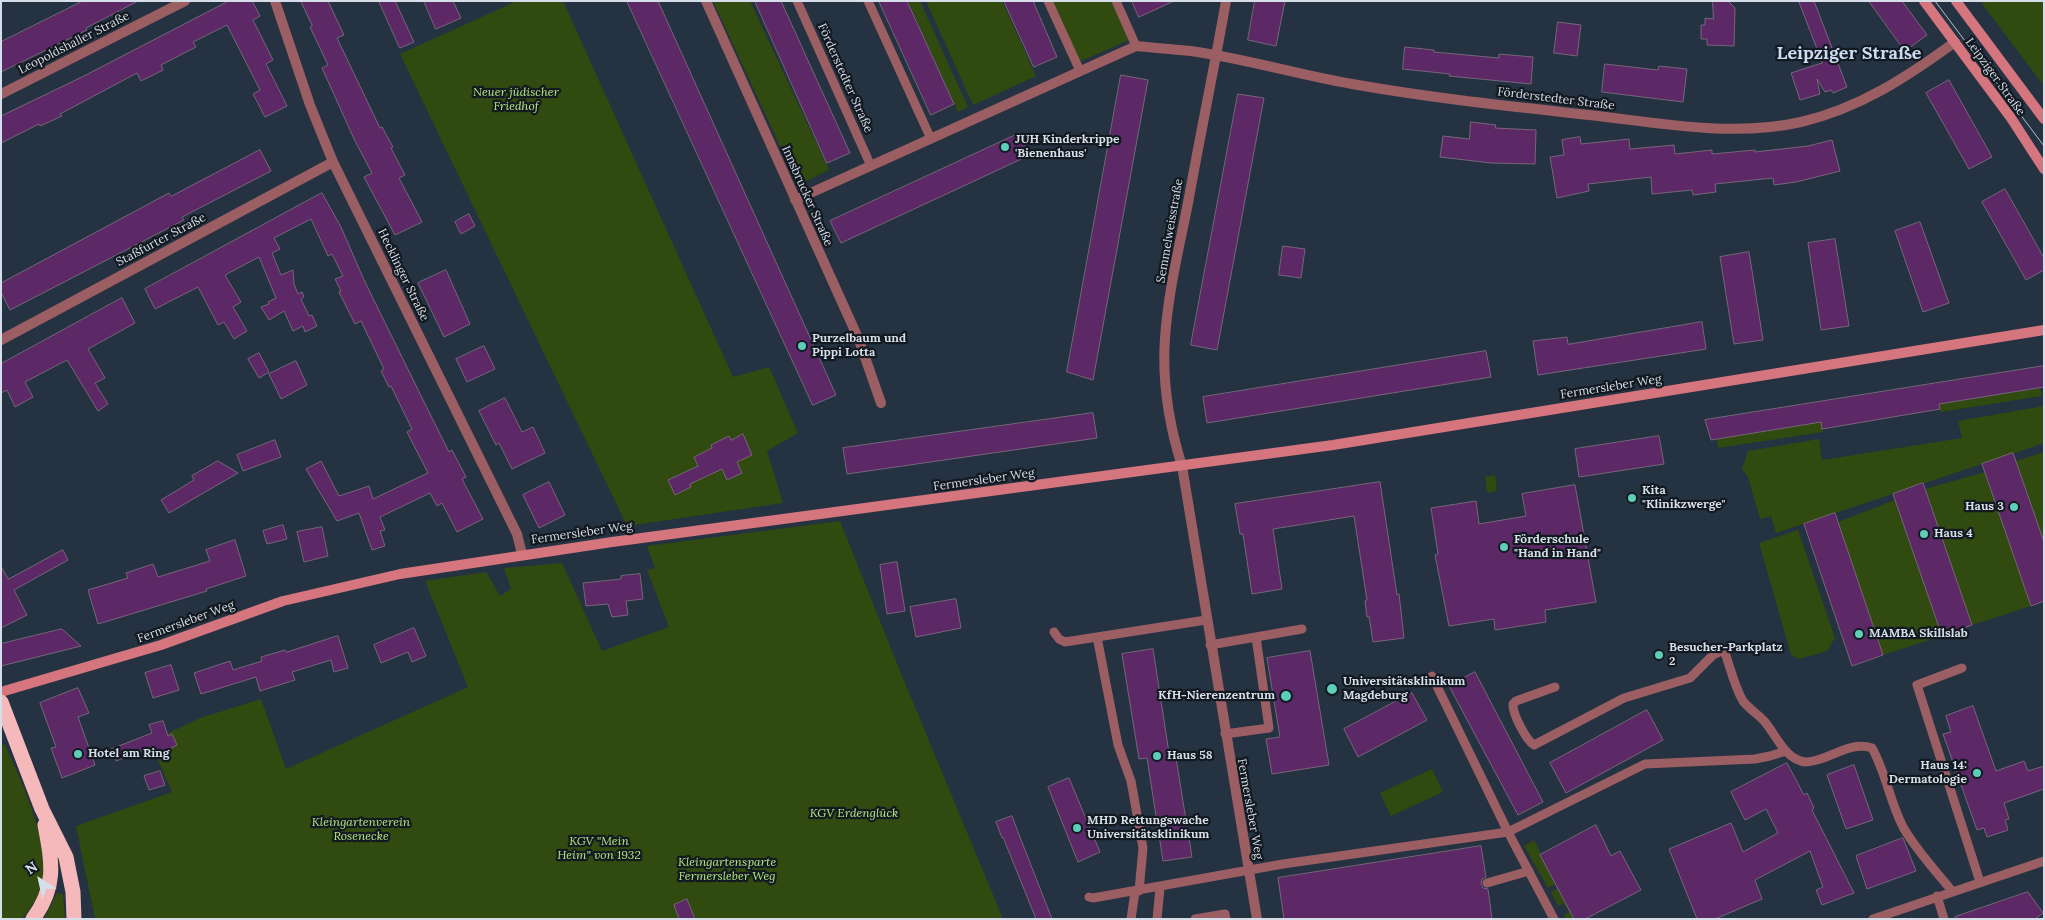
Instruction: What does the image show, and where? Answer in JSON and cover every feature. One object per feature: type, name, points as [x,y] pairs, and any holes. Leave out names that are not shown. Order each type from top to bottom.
[{"type":"highway","points":[[1,702],[42,809],[66,857],[73,892],[74,919]]},
{"type":"highway","points":[[32,919],[47,895],[52,869],[42,809]]},
{"type":"street","name":"Leopoldshaller Straße","points":[[1,94],[185,1]]},
{"type":"street","name":"Hecklinger Straße","points":[[275,1],[312,111],[333,162],[517,534],[522,554]]},
{"type":"street","name":"Innsbrucker Straße","points":[[706,1],[859,340],[882,403]]},
{"type":"street","name":"Semmelweisstraße","points":[[1182,466],[1174,439],[1166,391],[1166,334],[1172,290],[1226,1]]},
{"type":"street","name":"Leipziger Straße","points":[[1924,1],[2011,118],[2044,169]]},
{"type":"street","name":"Leipziger Straße","points":[[1956,1],[2044,119]]},
{"type":"street","name":"Förderstedter Straße","points":[[795,200],[1136,46],[1193,51],[1358,85],[1403,92],[1686,127],[1734,129],[1802,122],[1859,103],[1909,75],[1955,42]]},
{"type":"street","name":"Staßfurter Straße","points":[[1,340],[333,162]]},
{"type":"street","name":"Fermersleber Weg","points":[[1,692],[161,645],[260,608],[320,591],[400,574],[522,554],[1182,466],[1396,435],[2044,330]]},
{"type":"street","name":"Fermersleber Weg","points":[[1182,466],[1210,645],[1257,919]]},
{"type":"lane","name":"Förderstedter Straße","points":[[797,1],[871,166]]},
{"type":"lane","points":[[868,1],[931,139]]},
{"type":"lane","points":[[1048,1],[1080,71]]},
{"type":"lane","points":[[1116,1],[1136,46]]},
{"type":"lane","points":[[1054,632],[1059,639],[1065,642],[1206,620]]},
{"type":"lane","points":[[1210,645],[1302,629]]},
{"type":"lane","points":[[1225,734],[1269,728],[1256,637]]},
{"type":"lane","points":[[1097,638],[1118,745],[1132,785],[1143,848],[1131,919]]},
{"type":"lane","points":[[1555,687],[1516,701],[1513,704],[1514,712],[1528,739],[1534,744],[1624,698],[1690,678],[1713,655],[1724,650],[1744,702],[1768,726],[1786,751],[1794,758],[1808,762],[1852,747],[1865,745],[1872,748],[1879,759],[1902,825],[1914,844],[1952,891]]},
{"type":"lane","points":[[1962,668],[1917,685],[1980,882]]},
{"type":"lane","points":[[1432,676],[1508,832],[1554,919]]},
{"type":"lane","points":[[1088,897],[1093,898],[1137,892],[1248,871],[1508,832],[1645,764],[1755,759],[1786,751]]},
{"type":"lane","points":[[1873,919],[2044,861]]},
{"type":"lane","points":[[1487,883],[1529,871]]},
{"type":"lane","points":[[1157,919],[1160,888]]},
{"type":"lane","points":[[1937,896],[1944,919]]},
{"type":"lane","points":[[1195,919],[1225,914],[1226,919]]},
{"type":"green space","name":"Neuer jüdischer Friedhof","points":[[517,1],[563,1],[733,377],[769,367],[798,433],[767,451],[783,503],[627,526],[400,54]]},
{"type":"green space","points":[[713,1],[750,1],[829,170],[798,185]]},
{"type":"green space","points":[[908,1],[920,1],[968,107],[958,112]]},
{"type":"green space","points":[[926,1],[1002,1],[1036,76],[973,105]]},
{"type":"green space","points":[[1051,1],[1112,1],[1129,40],[1079,62]]},
{"type":"green space","points":[[1980,1],[2044,1],[2044,86]]},
{"type":"green space","points":[[2040,388],[2042,396],[1940,412],[1939,404]]},
{"type":"green space","points":[[2044,406],[2044,443],[1776,533],[1771,516],[1760,519],[1748,477],[1742,469],[1748,451],[1819,439],[1822,460],[1962,438],[1958,421]]},
{"type":"green space","points":[[1821,422],[1823,432],[1718,448],[1717,439]]},
{"type":"green space","points":[[2044,452],[2044,542],[2016,461]]},
{"type":"green space","points":[[1985,472],[2031,606],[1972,625],[1925,489]]},
{"type":"green space","points":[[1495,475],[1497,490],[1490,493],[1487,491],[1485,477]]},
{"type":"green space","points":[[1895,500],[1942,636],[1883,655],[1838,522]]},
{"type":"green space","points":[[840,521],[1003,919],[95,919],[76,826],[172,792],[150,742],[200,718],[261,699],[286,769],[468,687],[425,581],[486,572],[500,596],[511,589],[504,568],[562,563],[602,651],[669,627],[647,570],[655,568],[647,546]]},
{"type":"green space","points":[[1798,530],[1835,638],[1827,651],[1799,659],[1791,655],[1759,543]]},
{"type":"green space","points":[[5,744],[35,818],[44,864],[43,879],[38,894],[31,907],[21,919],[1,919],[1,746]]},
{"type":"green space","points":[[1432,769],[1443,792],[1391,816],[1380,793]]},
{"type":"green space","points":[[1534,840],[1555,884],[1548,888],[1524,846]]},
{"type":"green space","points":[[1558,888],[1574,919],[1566,919],[1564,915],[1569,912],[1564,903],[1558,906],[1551,892]]},
{"type":"green space","points":[[57,893],[63,894],[65,919],[44,919]]},
{"type":"building","points":[[83,1],[138,1],[86,28],[87,30],[1,72],[1,42]]},
{"type":"building","points":[[229,1],[252,1],[260,16],[253,20],[273,60],[266,64],[287,106],[265,117],[253,94],[260,90],[227,25],[193,42],[196,47],[161,65],[163,70],[141,81],[137,73],[60,114],[62,116],[40,126],[39,124],[1,143],[1,116],[82,77]]},
{"type":"building","points":[[301,1],[328,1],[344,35],[337,38],[380,128],[382,127],[393,147],[391,148],[405,175],[399,178],[422,222],[395,235],[364,177],[372,173],[355,141],[322,68],[328,65],[310,27],[312,26]]},
{"type":"building","points":[[379,1],[395,1],[414,42],[400,48]]},
{"type":"building","points":[[424,1],[453,1],[461,18],[436,29]]},
{"type":"building","points":[[627,1],[658,1],[836,395],[813,405]]},
{"type":"building","points":[[755,1],[781,1],[850,153],[827,163]]},
{"type":"building","points":[[879,1],[907,1],[954,104],[931,115]]},
{"type":"building","points":[[1004,1],[1033,1],[1057,57],[1034,67]]},
{"type":"building","points":[[1132,1],[1174,1],[1139,17]]},
{"type":"building","points":[[1255,1],[1285,1],[1276,46],[1248,40]]},
{"type":"building","points":[[1713,1],[1728,1],[1735,8],[1734,46],[1707,45],[1707,39],[1701,39],[1701,25],[1705,25],[1705,18],[1713,19]]},
{"type":"building","points":[[1799,1],[1814,1],[1847,87],[1833,93],[1831,90],[1825,92],[1817,79],[1820,94],[1800,100],[1791,73],[1822,63]]},
{"type":"building","points":[[1869,1],[1902,1],[1927,35],[1905,51]]},
{"type":"building","points":[[1558,22],[1581,25],[1577,56],[1554,53]]},
{"type":"building","points":[[1405,47],[1434,50],[1434,52],[1499,58],[1499,54],[1533,57],[1531,84],[1449,76],[1450,74],[1403,69]]},
{"type":"building","points":[[1605,64],[1658,70],[1659,66],[1687,69],[1683,102],[1602,92]]},
{"type":"building","points":[[1121,75],[1148,80],[1093,380],[1067,372]]},
{"type":"building","points":[[1949,80],[1992,157],[1969,169],[1926,93]]},
{"type":"building","points":[[1238,94],[1264,98],[1217,350],[1191,345]]},
{"type":"building","points":[[1471,122],[1496,125],[1495,128],[1536,130],[1535,164],[1491,163],[1440,157],[1443,136],[1469,139]]},
{"type":"building","points":[[1020,133],[1030,155],[841,243],[830,221]]},
{"type":"building","points":[[1580,137],[1581,144],[1629,139],[1630,149],[1674,145],[1675,154],[1712,150],[1712,154],[1755,150],[1755,152],[1808,146],[1832,140],[1840,171],[1796,182],[1774,185],[1773,178],[1715,184],[1716,192],[1693,195],[1692,190],[1652,194],[1651,177],[1588,184],[1589,191],[1557,198],[1550,157],[1564,155],[1562,140]]},
{"type":"building","points":[[260,150],[271,171],[182,217],[184,220],[10,310],[1,292],[1,283],[169,193],[171,196]]},
{"type":"building","points":[[2005,189],[2044,258],[2044,270],[2026,280],[1982,202]]},
{"type":"building","points":[[322,193],[341,227],[364,280],[449,452],[452,450],[466,477],[462,479],[483,519],[457,532],[442,503],[437,506],[430,493],[380,517],[385,530],[380,531],[385,546],[372,550],[359,513],[337,521],[306,469],[321,461],[339,496],[369,486],[373,499],[428,473],[407,432],[412,429],[391,386],[389,387],[381,371],[384,369],[361,321],[355,324],[339,292],[341,291],[335,279],[343,276],[332,254],[328,256],[311,219],[274,238],[280,249],[272,253],[281,275],[293,270],[294,284],[298,294],[302,292],[304,297],[301,299],[309,316],[312,315],[317,326],[305,332],[303,326],[293,331],[284,311],[269,320],[261,307],[269,304],[268,302],[276,298],[259,257],[225,275],[241,302],[233,307],[247,331],[234,339],[224,322],[218,325],[198,287],[155,309],[145,289]]},
{"type":"building","points":[[469,214],[475,226],[461,234],[455,222]]},
{"type":"building","points":[[1920,222],[1949,303],[1923,312],[1895,231]]},
{"type":"building","points":[[1835,239],[1849,326],[1821,330],[1808,243]]},
{"type":"building","points":[[1283,246],[1305,249],[1301,278],[1279,275]]},
{"type":"building","points":[[1749,252],[1763,340],[1734,344],[1720,257]]},
{"type":"building","points":[[446,270],[470,324],[444,337],[418,283]]},
{"type":"building","points":[[122,298],[135,323],[88,349],[105,378],[95,383],[108,404],[98,411],[67,360],[25,382],[33,397],[15,407],[7,390],[1,393],[1,364]]},
{"type":"building","points":[[1702,322],[1706,349],[1538,375],[1533,341],[1567,337],[1568,344]]},
{"type":"building","points":[[484,346],[495,369],[467,382],[456,359]]},
{"type":"building","points":[[1486,351],[1491,377],[1207,423],[1203,397]]},
{"type":"building","points":[[259,353],[269,372],[259,378],[248,359]]},
{"type":"building","points":[[296,361],[307,385],[281,399],[269,374]]},
{"type":"building","points":[[2044,366],[2044,387],[1939,404],[1940,409],[1822,429],[1821,422],[1711,440],[1705,420]]},
{"type":"building","points":[[505,398],[522,432],[533,427],[545,453],[512,469],[499,443],[496,445],[479,411]]},
{"type":"building","points":[[1093,413],[1097,438],[847,474],[843,448]]},
{"type":"building","points":[[743,434],[752,455],[737,462],[742,473],[727,480],[722,469],[690,484],[691,487],[675,495],[668,480],[698,466],[694,457],[712,448],[711,445],[729,436],[731,440]]},
{"type":"building","points":[[1659,436],[1664,464],[1579,477],[1575,449]]},
{"type":"building","points":[[275,440],[281,457],[243,471],[237,455]]},
{"type":"building","name":"Haus 3","points":[[2013,453],[2044,542],[2044,601],[2031,606],[1982,464]]},
{"type":"building","points":[[218,461],[238,473],[169,513],[161,500],[194,480],[192,476]]},
{"type":"building","points":[[549,482],[565,515],[539,528],[523,495]]},
{"type":"building","points":[[1380,482],[1397,595],[1399,594],[1404,638],[1373,642],[1369,616],[1367,617],[1365,601],[1367,600],[1354,516],[1273,529],[1282,589],[1252,594],[1243,534],[1240,534],[1235,504]]},
{"type":"building","name":"Haus 4","points":[[1923,483],[1972,625],[1942,636],[1893,494]]},
{"type":"building","points":[[1575,485],[1596,602],[1545,610],[1546,622],[1495,630],[1494,619],[1449,626],[1435,555],[1438,554],[1431,508],[1476,501],[1479,524],[1526,516],[1522,494]]},
{"type":"building","points":[[1835,513],[1883,655],[1852,666],[1804,524]]},
{"type":"building","points":[[283,525],[287,539],[267,544],[263,531]]},
{"type":"building","points":[[322,527],[328,556],[304,562],[297,532]]},
{"type":"building","points":[[235,540],[246,576],[206,589],[207,591],[98,624],[88,590],[128,578],[126,573],[153,564],[158,577],[210,561],[206,550]]},
{"type":"building","points":[[63,550],[68,560],[14,590],[27,615],[1,628],[1,566],[8,579]]},
{"type":"building","points":[[897,562],[905,611],[887,614],[880,565]]},
{"type":"building","points":[[640,574],[643,599],[626,601],[628,615],[612,617],[608,604],[586,606],[583,583],[621,579],[621,576]]},
{"type":"building","points":[[956,599],[961,628],[916,637],[910,607]]},
{"type":"building","points":[[414,628],[426,656],[412,662],[408,652],[381,663],[374,645]]},
{"type":"building","points":[[62,629],[81,646],[1,666],[1,644]]},
{"type":"building","points":[[338,636],[348,668],[334,672],[331,660],[292,672],[295,680],[260,691],[256,677],[201,694],[194,673],[230,661],[233,670],[262,661],[261,657],[285,650],[286,652]]},
{"type":"building","name":"Haus 58","points":[[1153,649],[1169,753],[1175,752],[1192,857],[1163,861],[1147,758],[1139,759],[1122,654]]},
{"type":"building","points":[[1310,651],[1329,765],[1272,774],[1266,739],[1280,737],[1267,658]]},
{"type":"building","points":[[171,665],[179,690],[153,698],[145,673]]},
{"type":"building","points":[[1475,672],[1543,802],[1518,815],[1449,686]]},
{"type":"building","points":[[78,688],[89,713],[78,717],[95,765],[62,778],[51,748],[56,747],[40,703]]},
{"type":"building","points":[[1412,693],[1427,720],[1358,757],[1344,729]]},
{"type":"building","name":"Haus 14: Dermatologie","points":[[1973,706],[1996,771],[2024,761],[2028,771],[2044,766],[2044,789],[2004,803],[2009,819],[2005,820],[2008,830],[1987,837],[1984,828],[1977,830],[1943,734],[1951,732],[1946,716]]},
{"type":"building","points":[[1647,710],[1663,740],[1566,793],[1550,763]]},
{"type":"building","points":[[163,721],[168,736],[172,734],[177,745],[158,755],[154,746],[116,761],[111,749],[152,733],[149,725]]},
{"type":"building","points":[[1787,763],[1804,795],[1807,793],[1814,808],[1812,810],[1854,893],[1822,905],[1816,890],[1823,887],[1810,851],[1755,880],[1762,899],[1715,919],[1697,919],[1669,849],[1731,823],[1743,852],[1778,833],[1766,809],[1745,820],[1731,792]]},
{"type":"building","points":[[1854,765],[1873,820],[1846,829],[1827,775]]},
{"type":"building","points":[[160,771],[165,785],[149,790],[144,776]]},
{"type":"building","name":"MHD Rettungswache Universitätsklinikum","points":[[1069,778],[1100,852],[1078,862],[1048,787]]},
{"type":"building","points":[[1012,816],[1052,919],[1036,919],[1002,838],[996,822]]},
{"type":"building","points":[[1596,825],[1611,856],[1620,851],[1641,890],[1585,919],[1574,919],[1540,855]]},
{"type":"building","points":[[1903,838],[1916,871],[1867,889],[1856,856]]},
{"type":"building","points":[[1481,846],[1486,877],[1482,879],[1481,884],[1483,888],[1488,889],[1492,919],[1284,919],[1278,878]]},
{"type":"building","points":[[2028,892],[2043,913],[2035,919],[1955,919],[1955,917]]},
{"type":"building","points":[[687,899],[695,919],[679,919],[674,905]]},
{"type":"tram line","points":[[1935,1],[2044,146]]},
{"type":"place","name":"JUH Kinderkrippe 'Bienenhaus'","points":[[1005,147]]},
{"type":"place","name":"Purzelbaum und Pippi Lotta","points":[[802,346]]},
{"type":"place","name":"Kita \"Klinikzwerge\"","points":[[1632,498]]},
{"type":"place","name":"Haus 3","points":[[2014,507]]},
{"type":"place","name":"Haus 4","points":[[1924,534]]},
{"type":"place","name":"Förderschule \"Hand in Hand\"","points":[[1504,547]]},
{"type":"place","name":"MAMBA Skillslab","points":[[1859,634]]},
{"type":"place","name":"Besucher-Parkplatz 2","points":[[1659,655]]},
{"type":"place","name":"Universitätsklinikum Magdeburg","points":[[1332,689]]},
{"type":"place","name":"KfH-Nierenzentrum","points":[[1286,696]]},
{"type":"place","name":"Hotel am Ring","points":[[78,754]]},
{"type":"place","name":"Haus 58","points":[[1157,756]]},
{"type":"place","name":"Haus 14: Dermatologie","points":[[1977,773]]},
{"type":"place","name":"MHD Rettungswache Universitätsklinikum","points":[[1077,828]]},
{"type":"district","name":"Leipziger Straße","points":[[1849,54]]},
{"type":"park label","name":"KGV Erdenglück","points":[[854,814]]},
{"type":"park label","name":"Kleingartenverein Rosenecke","points":[[361,830]]},
{"type":"park label","name":"KGV \"Mein Heim\" von 1932","points":[[599,849]]},
{"type":"park label","name":"Kleingartensparte Fermersleber Weg","points":[[727,870]]}]
